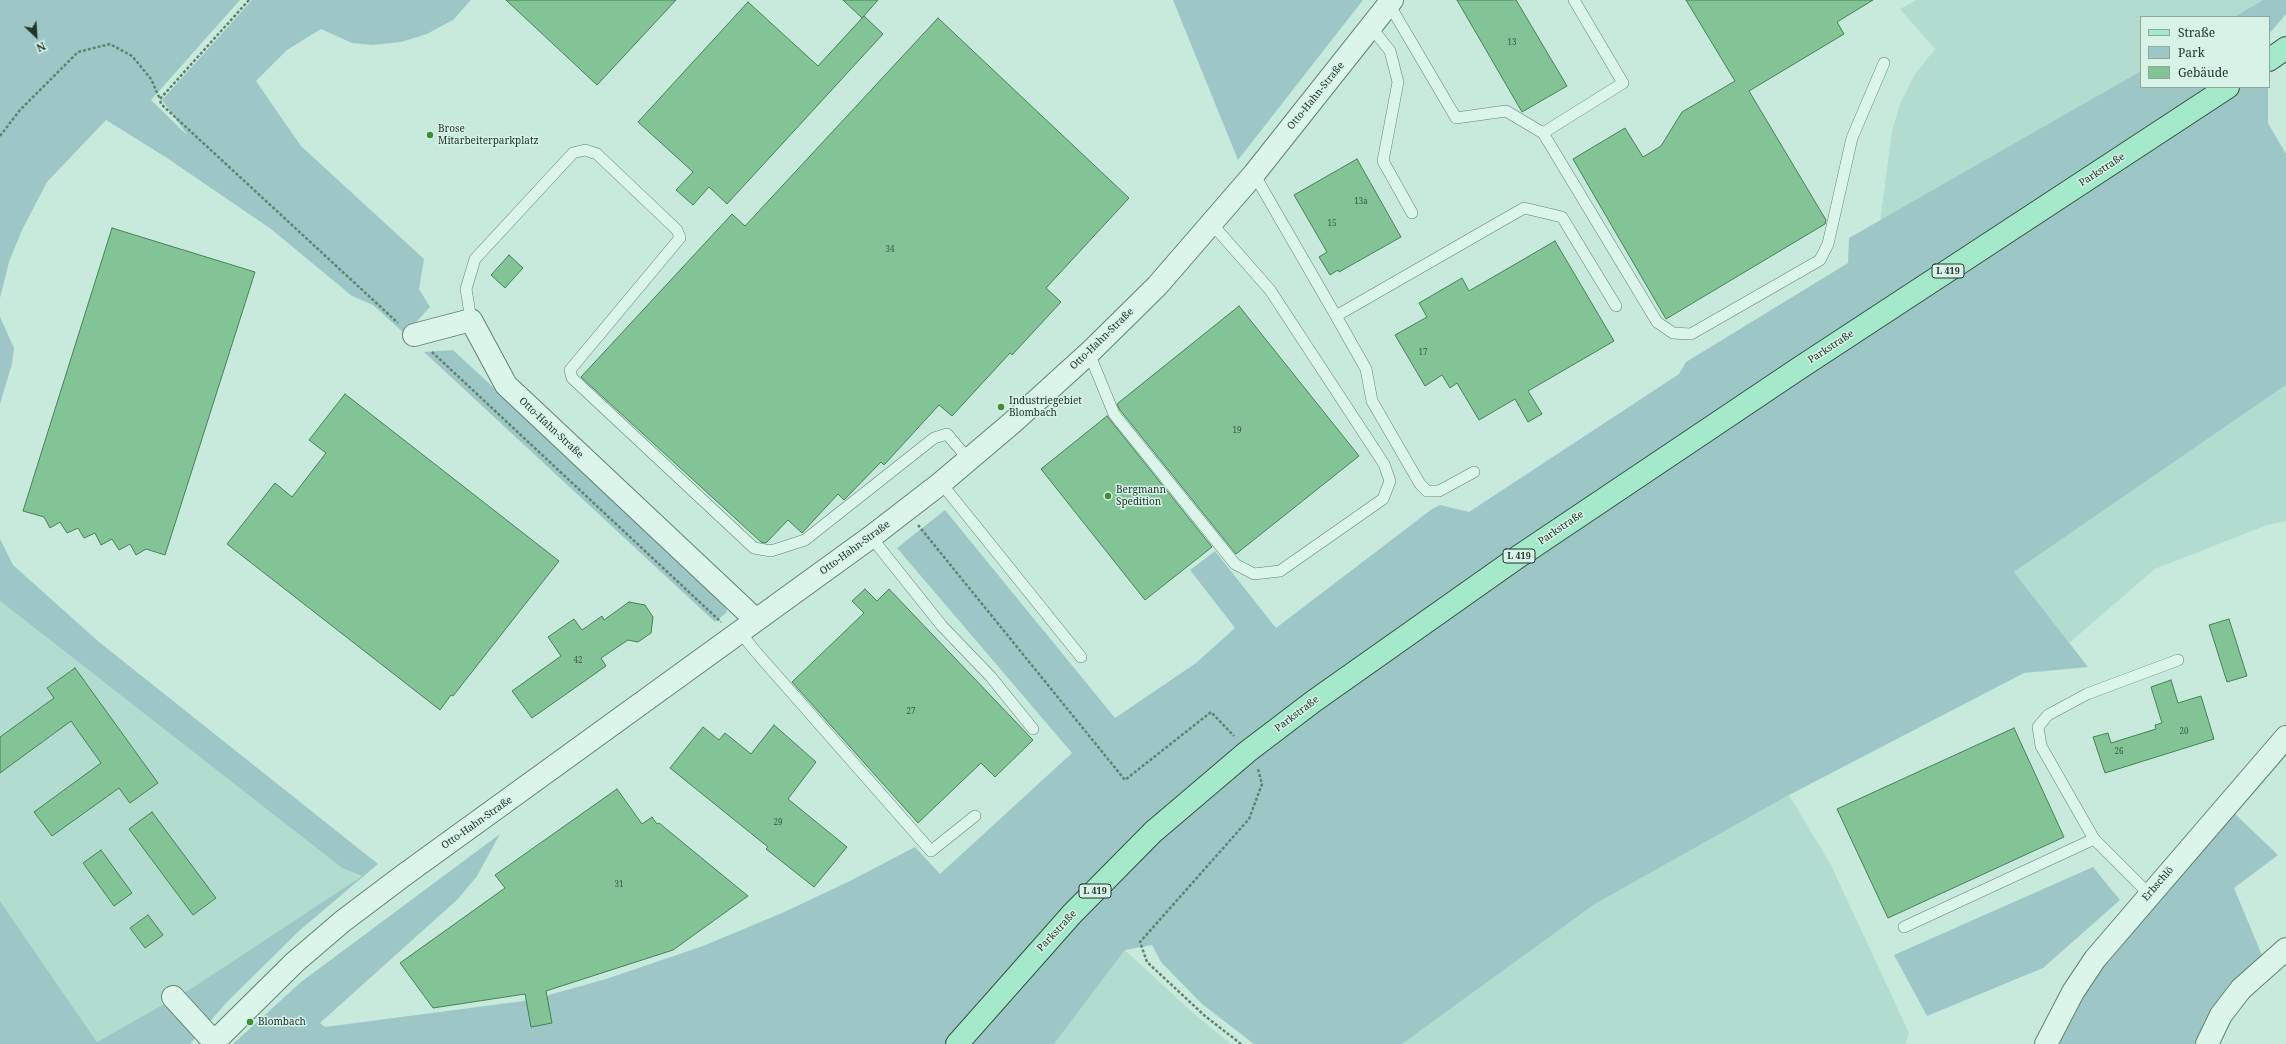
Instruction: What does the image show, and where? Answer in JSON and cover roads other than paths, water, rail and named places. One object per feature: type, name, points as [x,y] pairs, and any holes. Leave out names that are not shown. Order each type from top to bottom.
[{"type":"main road","points":[[2270,59],[2286,48]]},
{"type":"main road","name":"Parkstraße","points":[[957,1044],[1072,914],[1153,832],[1247,752],[1314,701],[1518,557],[1798,369],[2226,88]]},
{"type":"street","name":"Otto-Hahn-Straße","points":[[213,1043],[295,962],[343,921],[404,875],[871,537],[969,460],[1089,353],[1157,286],[1254,174],[1390,2]]},
{"type":"street","name":"Otto-Hahn-Straße","points":[[471,320],[506,386],[744,629]]},
{"type":"street","points":[[414,335],[471,320]]},
{"type":"street","name":"Erbschlö","points":[[2046,1044],[2073,992],[2096,959],[2149,894],[2286,737]]},
{"type":"street","points":[[2208,1044],[2221,1016],[2241,989],[2286,950]]},
{"type":"street","points":[[173,997],[213,1043]]},
{"type":"lane","points":[[1543,133],[1623,83],[1574,0]]},
{"type":"lane","points":[[1390,2],[1456,118],[1506,111],[1543,133],[1657,322],[1673,333],[1691,334],[1820,260],[1828,244],[1852,138],[1884,63]]},
{"type":"lane","points":[[1371,27],[1390,51],[1398,82],[1383,162],[1412,213]]},
{"type":"lane","points":[[471,320],[466,289],[475,259],[573,153],[584,150],[597,154],[676,230],[680,238],[570,370],[572,378],[754,548],[771,551],[805,540],[934,438],[947,434],[969,460]]},
{"type":"lane","points":[[1254,174],[1366,369],[1372,401],[1420,484],[1427,491],[1440,491],[1474,472]]},
{"type":"lane","points":[[1336,316],[1524,208],[1562,217],[1616,306]]},
{"type":"lane","points":[[1089,353],[1114,414],[1235,564],[1254,574],[1280,571],[1383,499],[1390,481],[1384,464],[1270,290],[1212,224]]},
{"type":"lane","points":[[941,483],[1081,657]]},
{"type":"lane","points":[[871,537],[942,626],[991,677],[1033,729]]},
{"type":"lane","points":[[744,629],[756,652],[931,851],[975,816]]},
{"type":"lane","points":[[2149,894],[2094,839],[2041,746],[2038,727],[2048,715],[2088,694],[2178,660]]},
{"type":"lane","points":[[1904,926],[2094,839]]},
{"type":"place","name":"Brose Mitarbeiterparkplatz","points":[[430,135]]},
{"type":"place","name":"Industriegebiet Blombach","points":[[1001,407]]},
{"type":"place","name":"Bergmann Spedition","points":[[1108,496]]},
{"type":"place","name":"Blombach","points":[[250,1022]]}]
